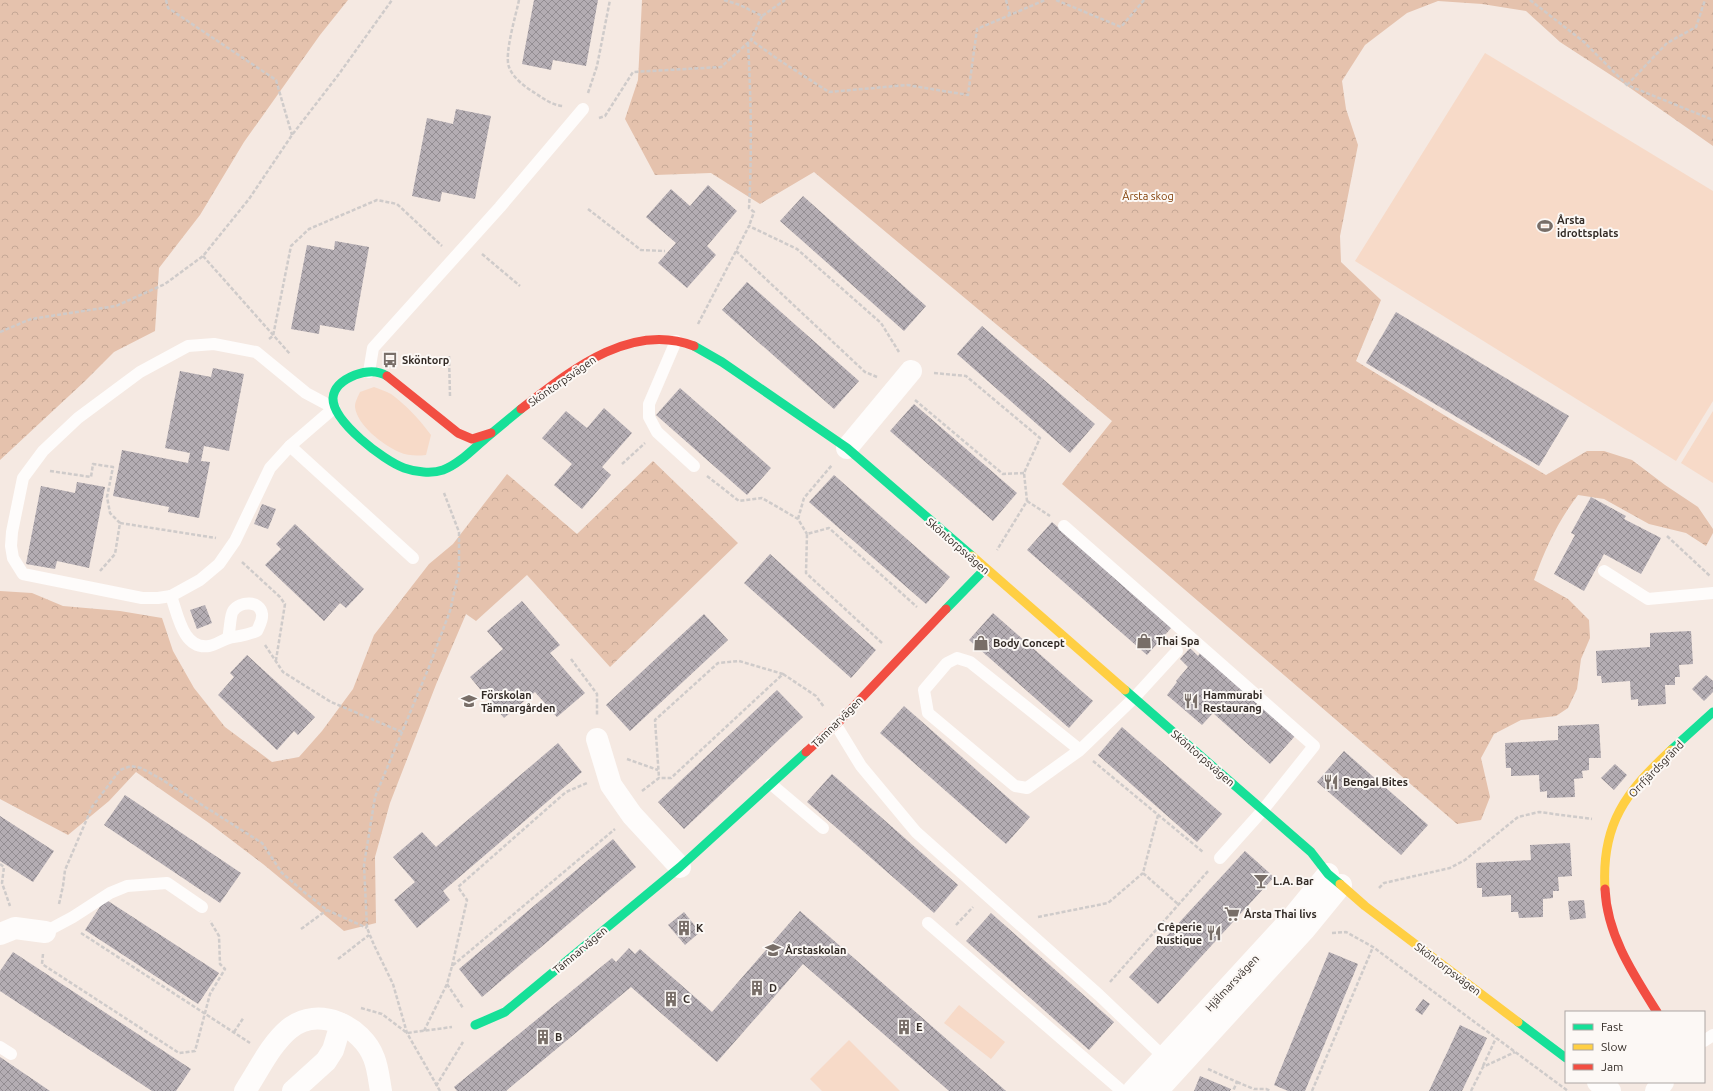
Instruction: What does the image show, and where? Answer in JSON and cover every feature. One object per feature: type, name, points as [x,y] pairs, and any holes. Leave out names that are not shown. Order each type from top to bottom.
[{"type":"street","name":"Sköntorpsvägen","points":[[436,472],[462,459],[491,433],[595,356],[627,345],[648,340],[676,341],[701,348],[808,419],[847,448],[1263,810],[1310,852],[1334,879],[1365,906],[1565,1057]]},
{"type":"street","name":"Sköntorpsvägen","points":[[334,408],[333,397],[339,384],[356,374],[381,372],[391,378],[458,433],[472,439],[491,433]]},
{"type":"street","points":[[847,448],[905,379]]},
{"type":"street","points":[[334,408],[354,433],[384,458],[404,468],[436,472]]},
{"type":"street","name":"Tämnarvägen","points":[[475,1025],[505,1012],[680,867],[836,725],[985,569]]},
{"type":"street","name":"Orrfjärdsgränd","points":[[1656,1011],[1627,963],[1613,936],[1603,892],[1604,869],[1613,823],[1623,803],[1647,774],[1713,712]]},
{"type":"street","points":[[597,739],[611,785],[632,815],[680,867]]},
{"type":"street","name":"Hjälmarsvägen","points":[[1157,1091],[1171,1063],[1292,918],[1334,879]]},
{"type":"street","points":[[0,934],[16,928],[45,932]]},
{"type":"street","points":[[245,1091],[279,1039],[291,1028],[302,1021],[320,1017],[341,1024],[352,1030],[365,1043],[374,1058],[381,1091]]},
{"type":"street","points":[[293,1091],[326,1061],[333,1050],[341,1024]]},
{"type":"street","name":"Hjälmarsvägen","points":[[1133,1091],[1171,1063]]},
{"type":"street","points":[[1599,1083],[1610,1091]]},
{"type":"street","points":[[1656,1091],[1662,1083]]},
{"type":"lane","points":[[369,372],[373,348],[468,242],[583,109]]},
{"type":"lane","points":[[676,341],[648,404],[649,417],[657,432],[694,466]]},
{"type":"lane","points":[[214,344],[256,352],[306,393],[334,408],[290,446],[270,468],[235,541],[219,564],[200,580],[171,596],[158,598],[142,598],[118,594],[23,574],[12,558],[11,546],[12,532],[23,478],[43,451],[73,422],[140,372],[188,346],[214,344]]},
{"type":"lane","points":[[290,446],[413,558]]},
{"type":"lane","points":[[1064,526],[1314,746],[1263,810],[1220,858]]},
{"type":"lane","points":[[1604,571],[1648,599],[1713,593]]},
{"type":"lane","points":[[171,596],[185,635],[193,643],[201,646],[211,646],[228,638],[248,635],[257,631],[262,615],[261,609],[255,604],[246,602],[239,605],[233,611],[230,618],[231,626],[228,638]]},
{"type":"lane","points":[[1080,750],[970,662],[958,658],[947,663],[924,690],[928,713],[1015,786],[1026,788],[1080,750],[1134,698],[1177,652]]},
{"type":"lane","points":[[836,725],[861,766],[916,832],[1099,995],[1171,1063]]},
{"type":"lane","points":[[771,784],[823,828]]},
{"type":"lane","points":[[45,932],[110,893],[127,886],[167,883],[202,907]]},
{"type":"lane","points":[[928,923],[1122,1091]]},
{"type":"lane","points":[[0,1047],[11,1054]]},
{"type":"path","points":[[166,0],[168,8],[276,80],[292,135]]},
{"type":"path","points":[[0,332],[31,319],[116,306],[165,284],[203,256],[249,199],[292,135],[339,74],[392,0]]},
{"type":"path","points":[[519,0],[507,57],[509,67],[514,76],[528,89],[555,106],[583,109],[598,118],[605,116],[633,72],[721,67],[751,40],[762,16],[785,0]]},
{"type":"path","points":[[583,109],[597,66],[610,0]]},
{"type":"path","points":[[724,0],[740,5],[762,16]]},
{"type":"path","points":[[1006,0],[1010,15]]},
{"type":"path","points":[[751,40],[829,92],[907,86],[968,95],[977,29],[1046,0]]},
{"type":"path","points":[[1056,0],[1121,27],[1144,0]]},
{"type":"path","points":[[1530,0],[1584,42],[1627,86],[1713,120]]},
{"type":"path","points":[[1627,86],[1667,43],[1696,27],[1705,0]]},
{"type":"path","points":[[748,43],[751,100],[749,208],[754,212],[750,226]]},
{"type":"path","points":[[256,352],[273,336],[291,246],[309,229],[377,200],[397,204],[454,257]]},
{"type":"path","points":[[588,209],[641,250],[665,251]]},
{"type":"path","points":[[468,242],[520,286]]},
{"type":"path","points":[[736,250],[865,372],[905,379],[933,413],[1003,474],[1024,473]]},
{"type":"path","points":[[203,256],[292,357]]},
{"type":"path","points":[[449,356],[451,401]]},
{"type":"path","points":[[622,464],[643,445]]},
{"type":"path","points":[[798,519],[804,498],[847,448]]},
{"type":"path","points":[[30,468],[91,477],[93,464],[113,467],[107,497],[110,513],[120,523],[235,541]]},
{"type":"path","points":[[694,466],[739,501],[762,498],[798,519],[807,534],[806,573],[899,658]]},
{"type":"path","points":[[436,472],[459,532],[459,571],[450,611],[429,667],[375,797],[364,865],[367,928],[369,935],[394,984],[407,1033],[440,1091]]},
{"type":"path","points":[[1027,501],[1064,526]]},
{"type":"path","points":[[85,586],[115,554],[120,523]]},
{"type":"path","points":[[807,534],[829,528],[934,622]]},
{"type":"path","points":[[1668,536],[1713,579]]},
{"type":"path","points":[[242,562],[255,575]]},
{"type":"path","points":[[257,631],[283,672],[331,702],[402,732]]},
{"type":"path","points":[[571,659],[597,694],[597,739]]},
{"type":"path","points":[[659,778],[655,720],[718,663],[739,662],[782,674],[816,696],[836,725]]},
{"type":"path","points":[[452,966],[632,815],[641,792],[659,778],[671,778],[782,674]]},
{"type":"path","points":[[1080,750],[1193,843]]},
{"type":"path","points":[[57,908],[64,886],[65,870],[92,806],[120,770],[131,766],[141,768],[162,779],[262,843],[282,873],[327,910],[367,928]]},
{"type":"path","points":[[424,1031],[447,984],[468,900],[458,887],[566,792],[589,782]]},
{"type":"path","points":[[1379,889],[1384,883],[1450,868],[1465,860],[1518,817],[1539,812],[1579,816],[1613,823]]},
{"type":"path","points":[[1016,922],[1108,903],[1143,873],[1158,815]]},
{"type":"path","points":[[1099,995],[1220,858]]},
{"type":"path","points":[[0,864],[4,867],[2,884],[10,908]]},
{"type":"path","points":[[1143,873],[1179,905]]},
{"type":"path","points":[[45,932],[42,964],[179,1053],[195,1051],[210,994],[225,969],[220,964],[219,936],[202,907]]},
{"type":"path","points":[[301,929],[327,910]]},
{"type":"path","points":[[955,926],[968,912]]},
{"type":"path","points":[[79,932],[250,1043]]},
{"type":"path","points":[[1325,933],[1346,932],[1373,947],[1568,1091]]},
{"type":"path","points":[[338,959],[369,935]]},
{"type":"path","points":[[1312,1091],[1373,947]]},
{"type":"path","points":[[447,984],[475,1025]]},
{"type":"path","points":[[234,1032],[244,1017]]},
{"type":"path","points":[[407,1033],[475,1025]]},
{"type":"path","points":[[436,1086],[475,1025]]},
{"type":"path","points":[[1471,1091],[1496,1038]]},
{"type":"path","points":[[1483,1067],[1515,1052]]},
{"type":"path","points":[[1202,1066],[1255,1090],[1266,1089],[1272,1091]]},
{"type":"path","points":[[1233,1091],[1237,1082]]},
{"type":"shaded area","name":"Årsta idrottsplats","points":[[1485,53],[1713,191],[1713,401],[1676,461],[1355,261]]},
{"type":"shaded area","points":[[374,387],[397,398],[427,429],[431,435],[426,455],[409,455],[393,449],[372,434],[360,421],[355,407],[357,399],[360,392]]},
{"type":"shaded area","points":[[1713,411],[1713,483],[1681,463]]},
{"type":"shaded area","points":[[959,1005],[1005,1042],[991,1059],[944,1023]]},
{"type":"shaded area","points":[[849,1040],[900,1091],[822,1091],[810,1079]]},
{"type":"green space","points":[[0,0],[348,0],[320,35],[244,142],[200,215],[159,268],[155,331],[114,352],[0,460]]},
{"type":"green space","name":"Årsta skog","points":[[642,0],[1713,0],[1713,146],[1623,83],[1560,42],[1526,11],[1482,4],[1438,1],[1407,13],[1365,45],[1342,81],[1346,109],[1358,145],[1340,236],[1341,262],[1381,300],[1356,361],[1546,475],[1587,451],[1604,451],[1632,460],[1665,485],[1698,507],[1713,529],[1713,533],[1706,546],[1686,533],[1649,524],[1604,499],[1578,495],[1564,515],[1553,536],[1534,580],[1568,599],[1589,620],[1590,638],[1581,659],[1577,689],[1568,708],[1556,716],[1521,720],[1494,734],[1481,758],[1490,797],[1481,820],[1457,824],[1062,484],[1112,421],[814,172],[760,204],[711,173],[655,175],[625,119],[638,80]]},
{"type":"green space","points":[[653,461],[738,543],[610,667],[527,575],[476,621],[466,614],[437,682],[390,803],[375,857],[376,923],[344,931],[263,864],[209,823],[136,772],[109,801],[68,835],[0,799],[0,591],[32,593],[63,606],[120,611],[162,618],[173,651],[194,688],[225,727],[272,762],[299,757],[322,731],[353,689],[374,635],[429,564],[453,544],[507,474],[577,534]]},
{"type":"building","points":[[534,0],[598,0],[586,66],[553,60],[551,70],[522,64]]},
{"type":"building","points":[[456,109],[491,116],[475,199],[442,192],[440,202],[412,196],[427,118],[453,124]]},
{"type":"building","points":[[708,185],[737,211],[707,246],[716,255],[687,288],[658,263],[676,243],[646,217],[671,189],[690,206]]},
{"type":"building","points":[[803,196],[926,306],[904,331],[780,221]]},
{"type":"building","points":[[335,241],[369,247],[354,331],[320,325],[319,334],[291,329],[307,245],[334,250]]},
{"type":"building","points":[[747,282],[859,381],[834,409],[722,310]]},
{"type":"building","points":[[1396,312],[1569,416],[1539,466],[1366,363]]},
{"type":"building","points":[[982,326],[1095,424],[1070,453],[957,354]]},
{"type":"building","points":[[213,368],[244,374],[229,451],[204,446],[201,461],[210,462],[199,518],[168,512],[169,507],[113,496],[122,450],[188,463],[190,453],[165,448],[180,371],[211,377]]},
{"type":"building","points":[[680,388],[771,468],[747,495],[656,415]]},
{"type":"building","points":[[914,404],[1017,493],[993,521],[890,431]]},
{"type":"building","points":[[604,408],[632,433],[602,467],[611,475],[582,509],[554,485],[572,464],[542,438],[566,411],[587,428]]},
{"type":"building","points":[[834,475],[950,577],[926,604],[809,502]]},
{"type":"building","points":[[77,482],[105,487],[89,568],[57,561],[55,569],[26,564],[41,486],[75,493]]},
{"type":"building","points":[[1591,497],[1626,516],[1624,519],[1661,538],[1641,574],[1604,554],[1584,591],[1554,574],[1575,535],[1571,533]]},
{"type":"building","points":[[262,504],[276,509],[268,529],[254,524]]},
{"type":"building","points":[[1052,522],[1172,627],[1147,655],[1027,550]]},
{"type":"building","points":[[295,524],[364,589],[346,608],[340,603],[324,621],[265,565],[281,549],[276,544]]},
{"type":"building","points":[[770,554],[876,650],[851,678],[744,583]]},
{"type":"building","points":[[522,601],[560,645],[550,653],[585,693],[557,717],[535,692],[504,718],[470,677],[503,649],[487,631]]},
{"type":"building","points":[[205,605],[212,623],[197,629],[190,610]]},
{"type":"building","points":[[993,613],[1093,701],[1069,728],[969,640]]},
{"type":"building","points":[[704,614],[728,640],[630,731],[606,705]]},
{"type":"building","points":[[1691,631],[1693,664],[1679,665],[1680,677],[1675,677],[1675,685],[1665,685],[1666,704],[1638,706],[1638,699],[1631,700],[1630,681],[1602,683],[1601,676],[1597,676],[1596,651],[1650,647],[1650,633]]},
{"type":"building","points":[[1190,648],[1198,656],[1200,653],[1295,736],[1270,764],[1213,713],[1202,725],[1167,695],[1188,667],[1180,659]]},
{"type":"building","points":[[247,655],[315,717],[298,735],[294,731],[277,750],[218,695],[234,677],[230,673]]},
{"type":"building","points":[[1706,675],[1713,681],[1713,692],[1704,701],[1692,689]]},
{"type":"building","points":[[777,690],[803,717],[684,829],[658,802]]},
{"type":"building","points":[[904,706],[1030,817],[1006,844],[880,733]]},
{"type":"building","points":[[1599,724],[1601,758],[1589,758],[1589,770],[1582,771],[1583,778],[1574,779],[1575,797],[1547,798],[1547,791],[1540,792],[1539,775],[1511,776],[1511,768],[1506,768],[1505,743],[1558,740],[1558,726]]},
{"type":"building","points":[[1122,727],[1222,814],[1197,842],[1098,755]]},
{"type":"building","points":[[558,743],[582,772],[443,891],[450,900],[417,928],[394,900],[415,882],[393,857],[422,832],[436,847]]},
{"type":"building","points":[[1344,751],[1428,825],[1401,855],[1317,782]]},
{"type":"building","points":[[1615,764],[1627,775],[1614,790],[1601,778]]},
{"type":"building","points":[[832,774],[958,885],[934,913],[807,802]]},
{"type":"building","points":[[125,795],[241,873],[220,903],[104,825]]},
{"type":"building","points":[[0,816],[54,851],[33,882],[0,861]]},
{"type":"building","points":[[613,839],[636,867],[482,997],[459,969]]},
{"type":"building","points":[[1570,843],[1572,876],[1558,877],[1559,891],[1553,891],[1553,898],[1543,899],[1543,917],[1519,918],[1518,912],[1511,912],[1511,895],[1482,897],[1482,888],[1477,888],[1476,863],[1531,860],[1530,845]]},
{"type":"building","points":[[1245,851],[1274,877],[1158,1004],[1129,977]]},
{"type":"building","points":[[105,899],[219,973],[198,1004],[85,930]]},
{"type":"building","points":[[1584,900],[1586,918],[1570,920],[1568,901]]},
{"type":"building","points":[[800,911],[1006,1091],[949,1091],[803,964],[717,1062],[631,987],[506,1091],[457,1091],[454,1087],[612,958],[616,962],[629,948],[635,954],[640,949],[712,1012]]},
{"type":"building","name":"K","points":[[684,912],[700,932],[685,945],[668,925]]},
{"type":"building","points":[[991,913],[1114,1022],[1089,1050],[966,941]]},
{"type":"building","points":[[13,952],[191,1069],[176,1091],[152,1091],[0,991],[0,971]]},
{"type":"building","points":[[1329,952],[1358,964],[1305,1091],[1288,1091],[1274,1085]]},
{"type":"building","points":[[1423,999],[1430,1004],[1422,1015],[1415,1010]]},
{"type":"building","points":[[1460,1025],[1487,1038],[1474,1066],[1462,1091],[1429,1091]]},
{"type":"building","points":[[0,1057],[50,1091],[0,1091]]},
{"type":"building","points":[[1200,1076],[1231,1089],[1230,1091],[1194,1091]]},
{"type":"traffic: fast","points":[[694,346],[722,362],[847,448],[972,556]]},
{"type":"traffic: fast","points":[[387,376],[375,372],[367,372],[347,379],[335,390],[333,398],[335,407],[341,418],[372,449],[395,464],[408,469],[434,472],[443,470],[455,464],[521,409]]},
{"type":"traffic: fast","points":[[946,609],[985,569]]},
{"type":"traffic: fast","points":[[1125,690],[1311,852],[1328,874],[1340,884]]},
{"type":"traffic: fast","points":[[1671,750],[1713,712]]},
{"type":"traffic: fast","points":[[475,1025],[505,1012],[680,867],[806,752]]},
{"type":"traffic: fast","points":[[1518,1022],[1565,1057]]},
{"type":"traffic: slow","points":[[972,556],[1125,690]]},
{"type":"traffic: slow","points":[[1605,889],[1607,846],[1612,828],[1620,811],[1629,795],[1641,780],[1671,750]]},
{"type":"traffic: slow","points":[[1340,884],[1365,906],[1518,1022]]},
{"type":"traffic: jam","points":[[521,409],[580,366],[602,354],[624,345],[647,340],[670,340],[694,346]]},
{"type":"traffic: jam","points":[[387,376],[458,433],[472,439],[491,433]]},
{"type":"traffic: jam","points":[[806,752],[836,725],[946,609]]},
{"type":"traffic: jam","points":[[1605,889],[1607,906],[1616,938],[1631,969],[1656,1011]]},
{"type":"place","name":"Årsta idrottsplats","points":[[1545,226]]},
{"type":"place","name":"Sköntorp","points":[[390,360]]},
{"type":"place","name":"Thai Spa","points":[[1144,641]]},
{"type":"place","name":"Body Concept","points":[[981,643]]},
{"type":"place","name":"Förskolan Tämnargården","points":[[469,701]]},
{"type":"place","name":"Hammurabi Restaurang","points":[[1191,701]]},
{"type":"place","name":"Bengal Bites","points":[[1331,782]]},
{"type":"place","name":"L.A. Bar","points":[[1261,881]]},
{"type":"place","name":"Årsta Thai livs","points":[[1232,914]]},
{"type":"place","name":"K","points":[[684,928]]},
{"type":"place","name":"Crêperie Rustique","points":[[1214,933]]},
{"type":"place","name":"Årstaskolan","points":[[773,950]]},
{"type":"place","name":"D","points":[[757,988]]},
{"type":"place","name":"C","points":[[671,999]]},
{"type":"place","name":"E","points":[[904,1027]]},
{"type":"place","name":"B","points":[[543,1037]]}]
